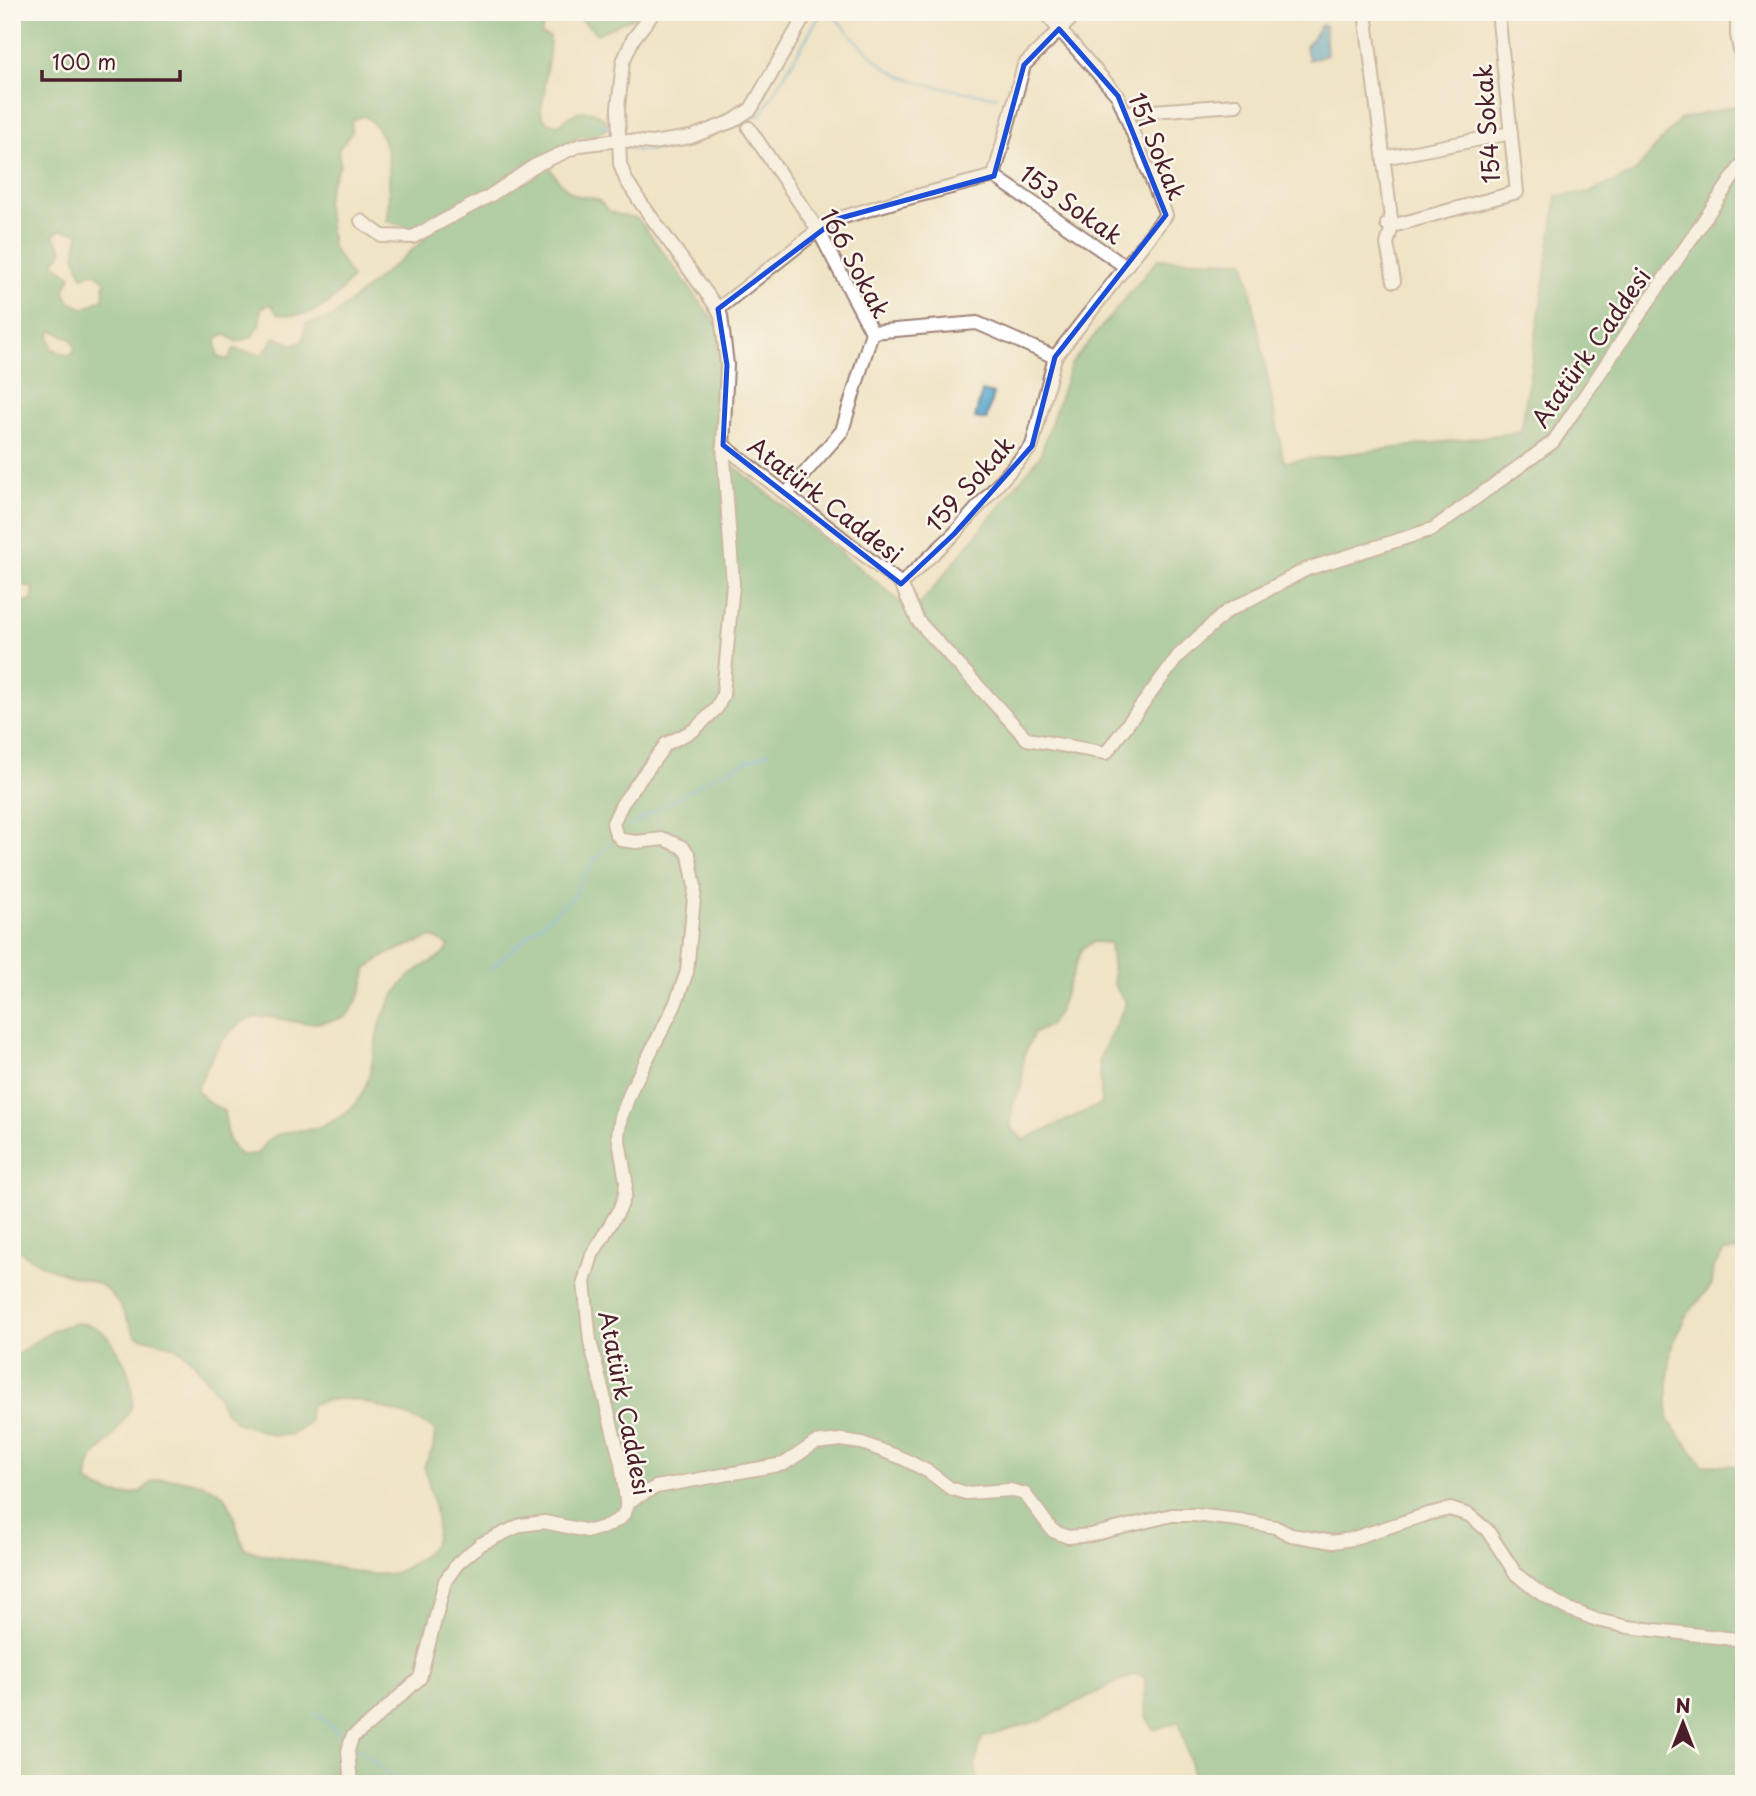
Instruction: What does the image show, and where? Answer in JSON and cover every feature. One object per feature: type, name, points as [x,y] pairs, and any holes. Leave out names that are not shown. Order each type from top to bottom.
[{"type":"street","name":"Atatürk Caddesi","points":[[351,1784],[348,1751],[352,1737],[420,1678],[445,1581],[458,1563],[481,1544],[521,1525],[544,1522],[588,1531],[605,1527],[621,1518],[626,1508],[621,1463],[590,1341],[584,1282],[592,1255],[625,1195],[626,1181],[618,1135],[621,1117],[632,1088],[675,1005],[687,972],[695,887],[689,855],[682,847],[664,839],[636,842],[622,840],[616,834],[613,823],[622,804],[666,744],[694,730],[717,708],[723,695],[733,584],[723,445],[727,365],[725,336],[718,309],[626,180],[620,164],[618,108],[623,62],[633,39],[654,12]]},
{"type":"street","points":[[361,222],[382,236],[413,237],[491,195],[534,166],[580,145],[619,140],[652,143],[691,137],[733,121],[751,109],[807,12]]},
{"type":"street","name":"151 Sokak","points":[[1044,12],[1118,96],[1166,215],[1126,267]]},
{"type":"street","points":[[718,309],[818,230],[858,211],[994,176],[1024,65],[1078,12]]},
{"type":"street","points":[[1365,12],[1384,158],[1390,225],[1387,244],[1394,281]]},
{"type":"street","name":"154 Sokak","points":[[1390,225],[1517,192],[1498,12]]},
{"type":"street","points":[[1737,12],[1737,35],[1744,72]]},
{"type":"street","points":[[1125,113],[1236,105]]},
{"type":"street","name":"166 Sokak","points":[[748,128],[818,230],[872,332],[842,431],[787,493]]},
{"type":"street","points":[[1384,158],[1511,133]]},
{"type":"street","name":"Atatürk Caddesi","points":[[723,445],[901,584],[918,621],[1027,739],[1106,753],[1179,655],[1226,612],[1307,569],[1433,528],[1553,442],[1744,161]]},
{"type":"street","name":"153 Sokak","points":[[994,176],[1126,267]]},
{"type":"street","points":[[872,332],[977,323],[1055,356],[1126,267]]},
{"type":"street","name":"159 Sokak","points":[[901,584],[954,534],[1032,446],[1055,356]]},
{"type":"street","points":[[626,1503],[656,1487],[784,1464],[815,1443],[841,1440],[862,1443],[902,1458],[929,1472],[950,1488],[966,1493],[1010,1490],[1025,1494],[1053,1531],[1068,1537],[1091,1535],[1171,1515],[1195,1515],[1275,1527],[1291,1535],[1333,1542],[1450,1509],[1469,1515],[1487,1530],[1516,1574],[1537,1591],[1566,1608],[1597,1620],[1628,1627],[1744,1640]]},
{"type":"highlighted area","points":[[1059,29],[1118,96],[1166,215],[1055,357],[1032,446],[954,534],[901,584],[723,445],[727,365],[718,309],[837,219],[994,176],[1024,65]]},
{"type":"green space","points":[[12,12],[551,12],[545,18],[541,35],[550,37],[542,115],[549,123],[558,125],[581,111],[593,112],[606,120],[607,128],[597,134],[566,143],[547,159],[558,179],[574,194],[596,199],[611,212],[639,220],[718,326],[723,369],[713,449],[908,610],[918,607],[1040,456],[1071,364],[1158,259],[1245,261],[1284,462],[1521,432],[1557,196],[1590,192],[1634,173],[1679,120],[1738,105],[1744,118],[1744,1250],[1724,1252],[1713,1268],[1712,1285],[1685,1317],[1671,1349],[1668,1420],[1703,1465],[1744,1466],[1744,1784],[1196,1784],[1179,1721],[1154,1730],[1145,1715],[1145,1677],[1134,1674],[1041,1720],[982,1738],[975,1764],[978,1784],[12,1784],[12,1359],[54,1330],[81,1323],[95,1327],[107,1336],[119,1353],[131,1385],[130,1410],[91,1463],[87,1482],[112,1493],[126,1495],[141,1491],[157,1480],[174,1479],[203,1484],[219,1492],[228,1501],[244,1548],[271,1556],[369,1574],[393,1573],[414,1562],[432,1546],[437,1524],[424,1466],[433,1449],[435,1430],[366,1402],[345,1399],[310,1405],[309,1422],[291,1435],[273,1435],[237,1423],[224,1410],[216,1392],[192,1360],[176,1347],[136,1336],[118,1303],[102,1286],[45,1266],[12,1245],[12,603],[32,601],[34,589],[21,584],[12,594]],"holes":[[[364,116],[375,125],[382,136],[389,164],[387,221],[412,229],[424,240],[331,318],[306,324],[303,340],[294,345],[275,337],[262,355],[234,349],[228,360],[218,357],[216,341],[224,334],[237,342],[252,337],[260,323],[261,308],[271,304],[277,313],[311,313],[328,303],[352,278],[332,246],[326,202],[330,185],[340,165],[338,150],[352,132],[352,120]],[[60,230],[79,233],[75,256],[82,276],[95,273],[105,280],[103,299],[84,309],[70,302],[64,292],[71,276],[54,263],[63,250],[53,235]],[[52,330],[71,339],[75,347],[73,354],[66,355],[53,349],[49,337]],[[433,937],[450,946],[439,957],[409,977],[391,1001],[380,1025],[370,1073],[354,1105],[339,1118],[326,1124],[280,1134],[267,1141],[257,1154],[240,1155],[229,1142],[224,1111],[209,1103],[196,1089],[222,1041],[233,1029],[253,1017],[314,1023],[346,1017],[360,995],[366,970],[389,954]],[[1093,942],[1110,943],[1114,985],[1126,1003],[1099,1059],[1102,1104],[1023,1140],[1011,1127],[1013,1103],[1022,1085],[1023,1058],[1033,1034],[1050,1025],[1058,1013],[1082,948]]]},
{"type":"green space","points":[[564,12],[645,12],[597,34],[582,20]]},
{"type":"water","points":[[1321,25],[1325,25],[1327,55],[1309,60],[1306,47]]},
{"type":"water","points":[[982,391],[993,394],[986,420],[975,418]]},
{"type":"waterway","points":[[739,124],[761,115],[820,15],[828,12]]},
{"type":"waterway","points":[[831,12],[868,52],[901,76],[914,81],[997,97]]},
{"type":"waterway","points":[[596,124],[610,128],[614,134]]},
{"type":"waterway","points":[[626,146],[644,151],[677,145]]},
{"type":"waterway","points":[[629,826],[718,774],[769,752]]},
{"type":"waterway","points":[[490,969],[574,896],[590,865],[610,843]]},
{"type":"waterway","points":[[315,1713],[344,1737]]},
{"type":"waterway","points":[[357,1748],[401,1784]]}]
